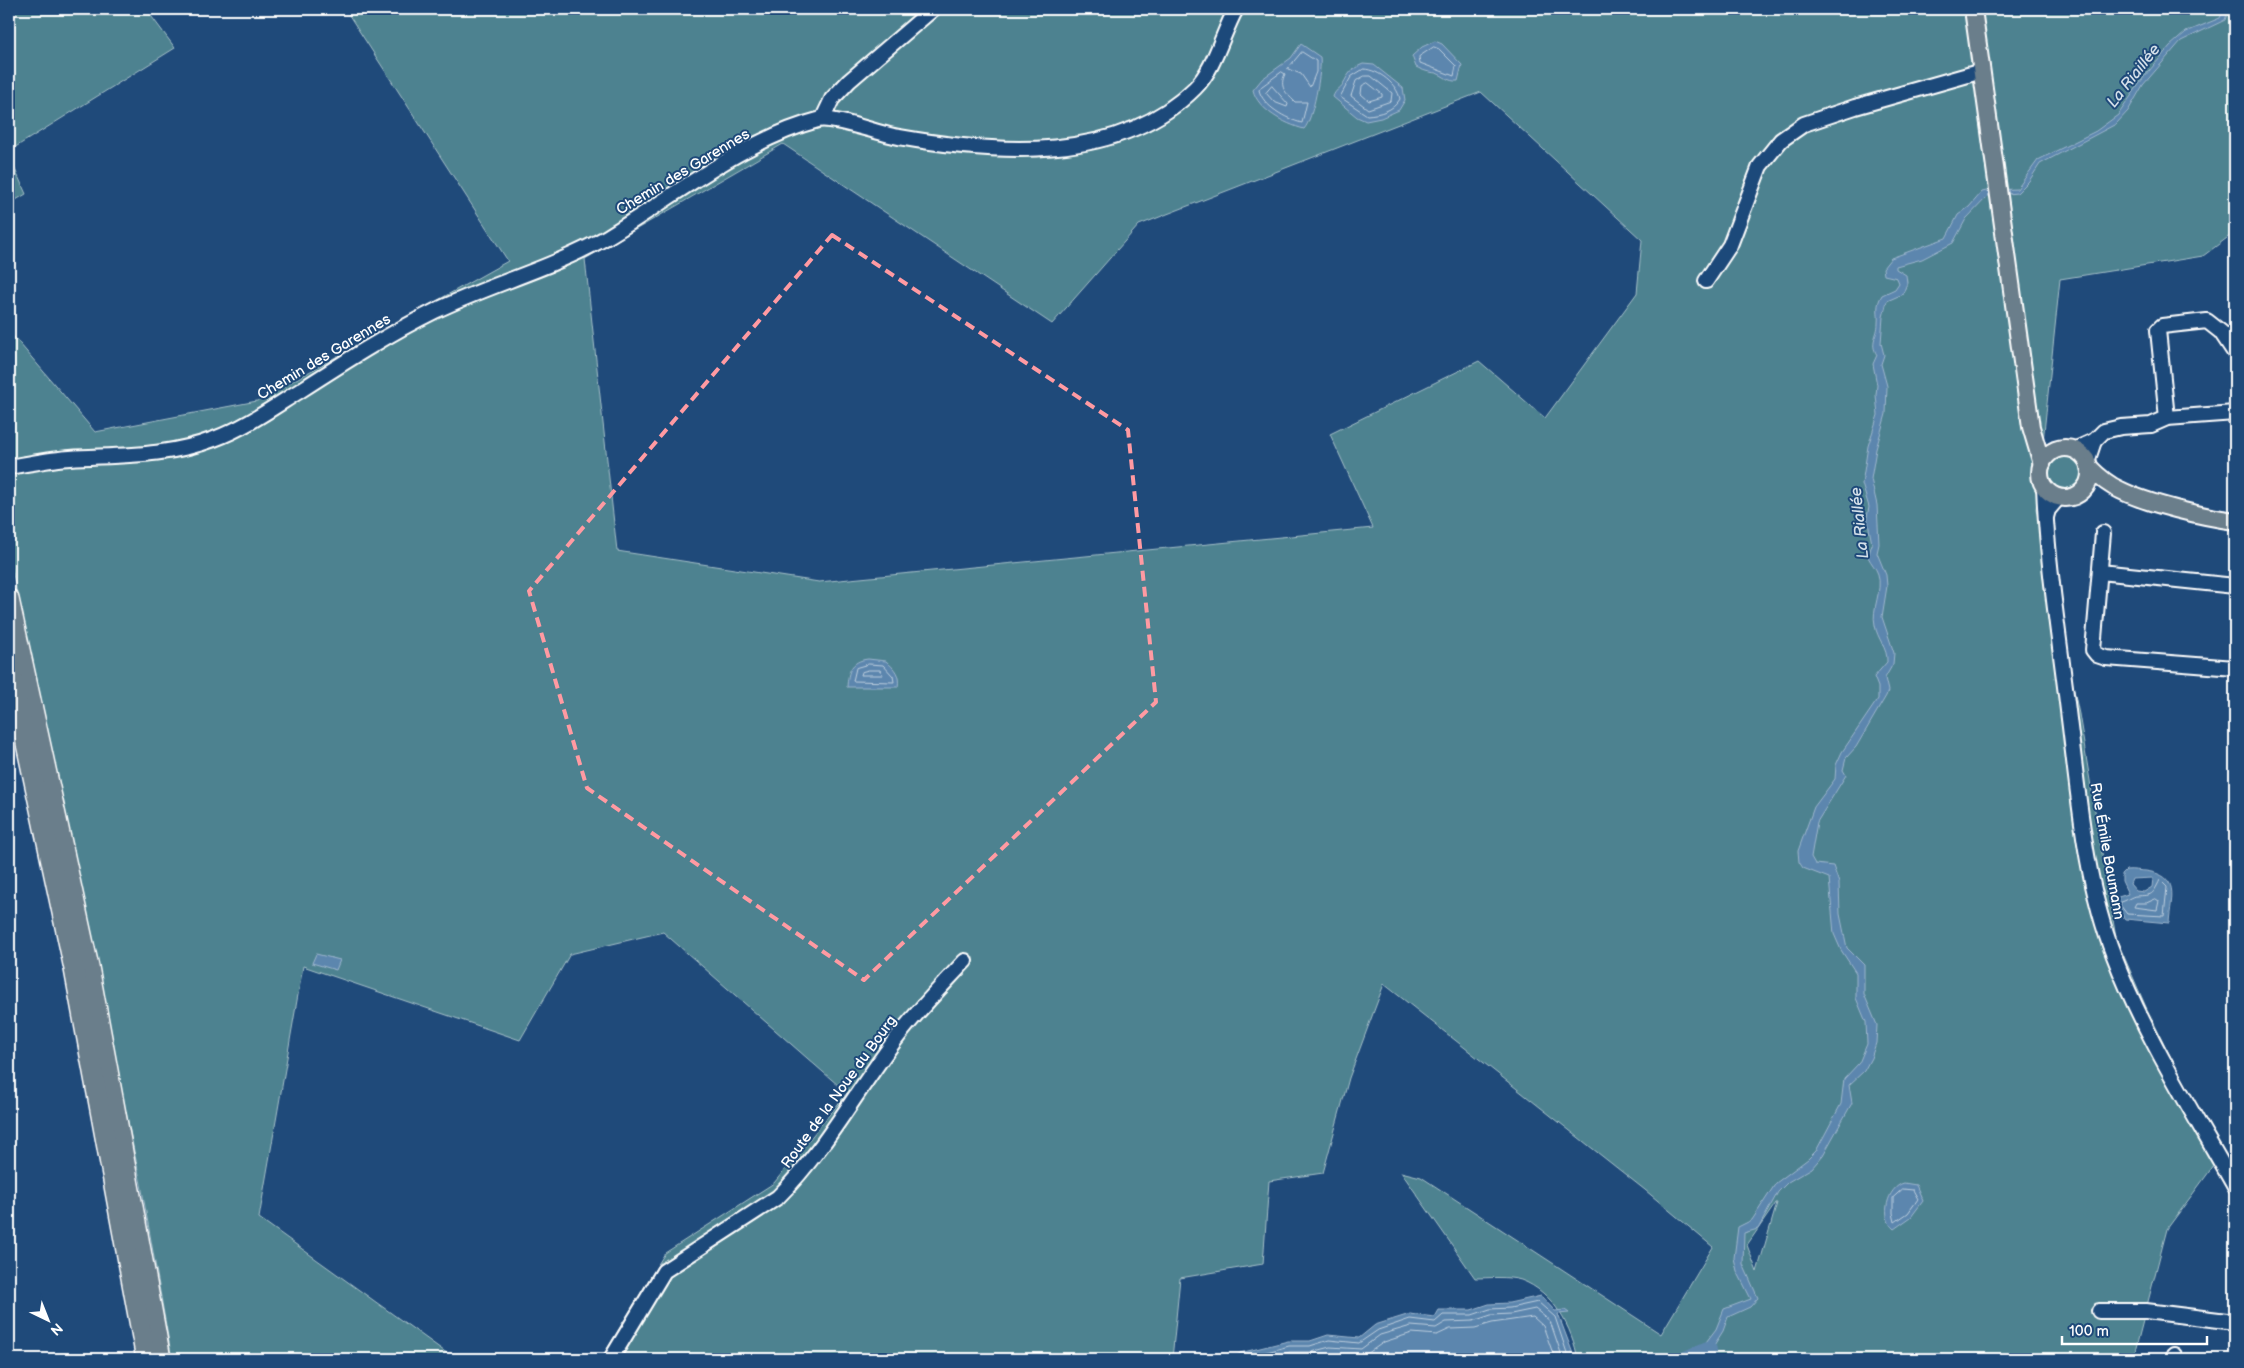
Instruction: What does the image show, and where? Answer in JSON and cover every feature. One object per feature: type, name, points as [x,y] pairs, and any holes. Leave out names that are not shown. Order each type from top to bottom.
[{"type":"highway","points":[[9,599],[92,986],[161,1359]]},
{"type":"highway","points":[[9,664],[80,997],[146,1359]]},
{"type":"main road","points":[[1973,9],[2031,427],[2042,464],[2041,479],[2044,486],[2059,497],[2074,496],[2081,492],[2089,480],[2088,464]]},
{"type":"main road","points":[[2031,427],[2040,438],[2052,446],[2068,449],[2088,464],[2103,480],[2119,490],[2197,514],[2235,521]]},
{"type":"main road","points":[[2042,464],[2050,454],[2068,449]]},
{"type":"main road","points":[[2081,492],[2119,490]]},
{"type":"street","points":[[933,9],[849,81],[832,99],[824,118],[889,135],[948,146],[1022,150],[1068,146],[1123,134],[1162,114],[1196,88],[1208,70],[1236,9]]},
{"type":"street","points":[[1706,281],[1730,245],[1760,166],[1781,140],[1804,124],[1854,106],[1982,71]]},
{"type":"street","name":"Chemin des Garennes","points":[[9,467],[66,458],[154,454],[195,445],[244,425],[359,353],[435,311],[603,239],[740,154],[824,118]]},
{"type":"street","points":[[2168,418],[2158,330],[2162,326],[2207,321],[2221,332],[2235,353]]},
{"type":"street","points":[[2088,464],[2094,442],[2104,431],[2120,427],[2151,426],[2168,418],[2235,417]]},
{"type":"street","points":[[2068,449],[2094,442]]},
{"type":"street","name":"Rue Émile Baumann","points":[[2044,486],[2045,520],[2088,851],[2104,926],[2114,956],[2140,1015],[2235,1187]]},
{"type":"street","points":[[2045,520],[2048,510],[2059,497]]},
{"type":"street","points":[[2103,533],[2093,650],[2097,655],[2106,658],[2235,668]]},
{"type":"street","points":[[2100,572],[2235,586]]},
{"type":"street","name":"Route de la Noue du Bourg","points":[[611,1359],[664,1271],[778,1197],[794,1182],[817,1153],[900,1034],[965,961]]},
{"type":"street","points":[[2099,1311],[2146,1310],[2235,1322]]},
{"type":"highlighted area","points":[[832,235],[1128,430],[1156,702],[864,980],[587,788],[529,591]]},
{"type":"green space","points":[[9,9],[146,9],[175,48],[9,151]]},
{"type":"green space","points":[[345,9],[2235,9],[2235,232],[2203,256],[2060,279],[2036,509],[2079,714],[2116,938],[2146,1007],[2220,1157],[2167,1229],[2133,1359],[1578,1359],[1566,1324],[1552,1302],[1543,1293],[1521,1280],[1475,1278],[1401,1172],[1421,1177],[1661,1334],[1713,1247],[1645,1190],[1384,984],[1349,1078],[1323,1173],[1269,1181],[1263,1264],[1180,1278],[1172,1359],[1104,1359],[1097,1356],[1093,1359],[601,1359],[665,1253],[774,1183],[847,1093],[663,932],[570,954],[520,1040],[303,966],[259,1218],[455,1359],[172,1359],[141,1184],[9,555],[9,331],[95,432],[257,401],[508,261]],"holes":[[[1481,92],[1642,240],[1637,293],[1545,418],[1479,361],[1330,434],[1373,528],[819,582],[617,551],[585,259],[783,144],[1052,324],[1139,225]],[[1777,1203],[1757,1272],[1747,1245]]]},
{"type":"green space","points":[[9,156],[26,194],[9,204]]},
{"type":"green space","points":[[2065,455],[2072,456],[2078,461],[2083,467],[2083,481],[2078,487],[2072,492],[2065,493],[2058,492],[2052,487],[2047,481],[2046,474],[2047,467],[2052,461],[2058,456]]},
{"type":"water","name":"La Riallée","points":[[2224,9],[2229,9],[2225,20],[2181,41],[2143,85],[2128,111],[2116,124],[2040,164],[2029,181],[2017,193],[1988,196],[1966,219],[1953,243],[1922,259],[1896,266],[1896,269],[1906,275],[1907,283],[1903,294],[1887,301],[1883,317],[1881,343],[1884,355],[1881,364],[1887,386],[1886,414],[1876,449],[1871,479],[1877,505],[1879,544],[1877,553],[1886,575],[1887,586],[1882,617],[1894,653],[1893,664],[1885,678],[1888,691],[1886,696],[1856,747],[1846,758],[1843,770],[1846,775],[1817,822],[1811,857],[1815,864],[1833,866],[1839,883],[1840,914],[1847,948],[1864,965],[1864,994],[1877,1025],[1876,1043],[1864,1071],[1849,1085],[1852,1103],[1823,1155],[1812,1168],[1788,1182],[1778,1192],[1758,1229],[1744,1233],[1743,1264],[1758,1298],[1750,1307],[1728,1317],[1723,1331],[1711,1350],[1713,1359],[1708,1359],[1703,1346],[1716,1329],[1724,1309],[1751,1299],[1737,1271],[1734,1258],[1738,1227],[1752,1220],[1776,1183],[1816,1151],[1841,1104],[1844,1079],[1859,1063],[1867,1044],[1866,1022],[1856,998],[1856,973],[1841,950],[1834,934],[1829,878],[1803,868],[1799,862],[1798,851],[1814,807],[1835,779],[1836,765],[1842,752],[1878,699],[1878,687],[1874,677],[1887,662],[1886,652],[1878,635],[1874,619],[1879,581],[1877,572],[1868,557],[1872,544],[1867,517],[1869,507],[1862,484],[1868,446],[1878,415],[1877,385],[1873,364],[1877,355],[1874,343],[1878,328],[1878,306],[1882,295],[1895,289],[1899,283],[1897,278],[1884,275],[1883,268],[1891,258],[1946,238],[1958,215],[1969,207],[1982,192],[2017,189],[2038,160],[2096,131],[2118,115],[2144,77],[2170,46],[2186,32],[2220,18]]},
{"type":"water","points":[[1435,41],[1442,44],[1462,65],[1458,81],[1452,81],[1436,73],[1416,67],[1412,56],[1422,47]]},
{"type":"water","points":[[1301,44],[1320,57],[1314,106],[1304,129],[1281,120],[1266,110],[1260,104],[1253,90],[1262,79],[1291,58]]},
{"type":"water","points":[[1363,64],[1374,65],[1403,88],[1405,100],[1399,110],[1381,118],[1366,121],[1357,117],[1333,97],[1351,72]]},
{"type":"water","points":[[868,659],[886,661],[897,676],[898,687],[847,687],[851,668],[858,662]]},
{"type":"water","points":[[2126,870],[2134,870],[2146,871],[2165,877],[2169,883],[2172,896],[2169,923],[2125,919],[2113,902],[2115,898],[2128,894],[2122,881],[2122,874]],"holes":[[[2153,878],[2152,887],[2144,892],[2136,891],[2130,884],[2132,879]]]},
{"type":"water","points":[[316,954],[340,960],[336,970],[312,963]]},
{"type":"water","points":[[1904,1183],[1916,1185],[1923,1201],[1911,1217],[1894,1229],[1887,1218],[1887,1203],[1893,1190]]},
{"type":"water","points":[[1541,1296],[1555,1311],[1565,1310],[1569,1313],[1558,1314],[1575,1359],[1232,1359],[1240,1353],[1288,1341],[1310,1341],[1328,1335],[1359,1338],[1375,1325],[1410,1314],[1435,1317],[1439,1310],[1471,1310],[1489,1304],[1509,1303]]},
{"type":"waterway","points":[[1688,1359],[1708,1350]]},
{"type":"water label","name":"La Riaillée","points":[[2134,76]]}]
